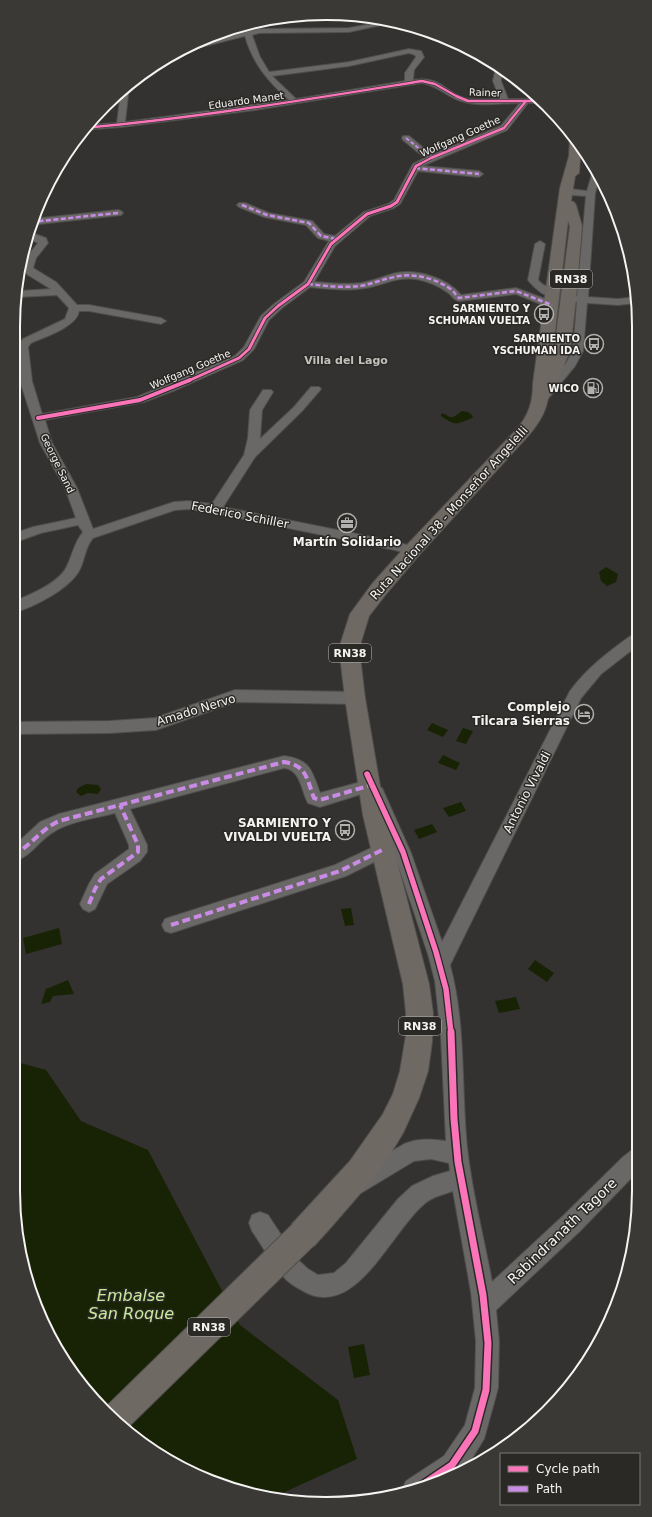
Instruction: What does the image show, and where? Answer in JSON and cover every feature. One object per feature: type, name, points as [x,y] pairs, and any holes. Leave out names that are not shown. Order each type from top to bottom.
[{"type":"main road","name":"Ruta Nacional 38 - Monseñor Angelelli","points":[[119,1416],[340,1196],[379,1147],[395,1120],[412,1078],[420,1041],[419,1005],[416,984],[382,850],[367,780],[350,656],[354,629],[360,614],[369,601],[412,551],[522,433],[537,412],[562,351],[576,300],[576,226],[570,207],[574,148]]},
{"type":"main road","name":"Ruta Nacional 38 - Monseñor Angelelli","points":[[542,397],[541,383],[559,238],[568,178],[573,158]]},
{"type":"main road","points":[[559,238],[563,248],[558,291],[560,296],[576,300]]},
{"type":"main road","points":[[552,300],[576,300]]},
{"type":"street","points":[[214,41],[269,31],[349,30],[377,25]]},
{"type":"street","points":[[248,34],[256,58],[267,74],[295,102]]},
{"type":"street","points":[[267,74],[349,64],[404,52],[414,52],[420,55],[420,57],[407,76],[410,83]]},
{"type":"street","name":"Wolfgang Goethe","points":[[498,73],[497,81],[505,102]]},
{"type":"street","name":"Rainer","points":[[410,83],[422,81],[436,83],[459,98],[468,101],[533,101]]},
{"type":"street","name":"Eduardo Manet","points":[[93,127],[121,125],[295,102],[410,83]]},
{"type":"street","points":[[121,125],[124,96]]},
{"type":"street","name":"Wolfgang Goethe","points":[[38,418],[140,400],[233,362],[246,352],[265,318],[278,306],[308,284],[331,244],[336,239],[367,214],[391,206],[397,202],[418,164],[504,128],[526,101]]},
{"type":"street","points":[[406,138],[431,158]]},
{"type":"street","points":[[415,168],[479,174]]},
{"type":"street","points":[[594,180],[576,300],[631,302]]},
{"type":"street","points":[[571,192],[592,192],[600,190]]},
{"type":"street","points":[[242,205],[267,215],[309,223],[321,236],[336,239]]},
{"type":"street","points":[[38,221],[118,213]]},
{"type":"street","points":[[33,236],[43,240],[43,243],[28,264],[28,269],[32,273],[52,284],[74,308],[89,308],[161,321]]},
{"type":"street","points":[[540,244],[533,280],[552,300]]},
{"type":"street","points":[[308,284],[335,287],[364,286],[392,276],[407,275],[418,276],[446,287],[452,290],[455,296],[459,298],[516,291],[552,300]]},
{"type":"street","points":[[22,294],[58,292]]},
{"type":"street","name":"George Sand","points":[[20,345],[69,321],[73,315],[74,308]]},
{"type":"street","name":"George Sand","points":[[20,357],[46,443],[71,488],[83,520]]},
{"type":"street","points":[[20,380],[26,380]]},
{"type":"street","points":[[215,509],[250,454],[298,408],[315,389]]},
{"type":"street","points":[[250,454],[254,438],[256,410],[267,392]]},
{"type":"street","name":"Federico Schiller","points":[[88,535],[174,506],[188,505],[215,509],[397,546],[412,551]]},
{"type":"street","points":[[20,536],[38,530],[83,520],[88,535],[79,547],[74,567],[65,579],[20,604]]},
{"type":"street","name":"Antonio Vivaldi","points":[[441,964],[575,695],[585,681],[603,663],[632,643]]},
{"type":"street","name":"Amado Nervo","points":[[20,728],[110,727],[156,724],[235,696],[355,698]]},
{"type":"street","points":[[20,852],[31,844],[39,833],[48,826],[59,821],[284,762],[292,762],[299,765],[304,770],[314,798],[320,800],[367,780],[399,845],[441,964],[449,1016],[457,1154],[486,1305],[489,1352],[481,1419],[470,1444],[450,1469],[440,1475]]},
{"type":"street","points":[[89,904],[95,888],[104,876],[132,858],[138,852],[138,845],[120,805]]},
{"type":"street","points":[[171,925],[340,871],[382,850]]},
{"type":"street","points":[[340,1196],[388,1164],[411,1151],[431,1149],[457,1154]]},
{"type":"street","name":"Rabindranath Tagore","points":[[486,1305],[572,1223],[632,1162]]},
{"type":"street","points":[[260,1223],[289,1267],[300,1277],[317,1286],[338,1284],[354,1271],[406,1207],[420,1194],[433,1187],[461,1178]]},
{"type":"water","points":[[462,411],[468,412],[473,416],[472,418],[459,423],[453,423],[441,416],[441,414],[445,414],[453,417]]},
{"type":"water","points":[[606,567],[618,574],[616,582],[607,586],[601,581],[599,572]]},
{"type":"water","points":[[432,723],[448,730],[443,737],[427,730]]},
{"type":"water","points":[[463,728],[473,731],[466,744],[456,741]]},
{"type":"water","points":[[443,755],[460,763],[456,770],[438,763]]},
{"type":"water","points":[[86,784],[98,785],[101,789],[98,794],[88,793],[81,796],[76,792],[78,788]]},
{"type":"water","points":[[461,802],[466,811],[449,817],[443,808]]},
{"type":"water","points":[[432,824],[437,832],[419,839],[414,830]]},
{"type":"water","points":[[351,908],[354,925],[345,926],[341,909]]},
{"type":"water","points":[[59,928],[62,944],[26,954],[23,938]]},
{"type":"water","points":[[535,960],[554,973],[547,982],[528,969]]},
{"type":"water","points":[[68,980],[74,994],[53,996],[50,1002],[41,1004],[46,989]]},
{"type":"water","points":[[516,997],[520,1009],[499,1013],[495,1001]]},
{"type":"water","name":"Embalse San Roque","points":[[20,1063],[46,1070],[81,1121],[148,1150],[240,1325],[338,1400],[357,1459],[282,1493],[247,1487],[209,1474],[173,1456],[140,1434],[124,1421],[96,1393],[83,1377],[61,1344],[43,1308],[30,1270],[23,1231],[20,1191]]},
{"type":"water","points":[[364,1344],[370,1375],[354,1378],[348,1347]]},
{"type":"marked path","points":[[406,138],[431,158]]},
{"type":"marked path","points":[[415,168],[479,174]]},
{"type":"marked path","points":[[242,205],[267,215],[309,223],[321,236],[336,239]]},
{"type":"marked path","points":[[38,221],[118,213]]},
{"type":"marked path","points":[[308,284],[352,287],[373,284],[396,276],[409,275],[439,283],[448,288],[459,298],[516,291],[552,305]]},
{"type":"marked path","points":[[20,851],[25,848],[44,829],[59,821],[284,762],[298,765],[302,769],[314,798],[320,800],[368,786]]},
{"type":"marked path","points":[[89,904],[101,879],[138,852],[138,845],[120,805]]},
{"type":"marked path","points":[[171,925],[340,871],[382,850]]},
{"type":"cycle path","points":[[93,127],[255,108],[422,81],[435,84],[468,101],[533,101]]},
{"type":"cycle path","points":[[38,418],[140,400],[239,358],[249,349],[265,318],[278,306],[308,284],[331,244],[367,214],[391,206],[397,202],[416,166],[431,158],[504,128],[526,101]]},
{"type":"cycle path","points":[[367,774],[403,852],[442,970],[446,989],[451,1032],[454,1119],[458,1162],[483,1295],[488,1343],[486,1390],[475,1431],[452,1465],[434,1478]]},
{"type":"place","name":"SARMIENTO Y SCHUMAN VUELTA","points":[[544,314]]},
{"type":"place","name":"SARMIENTO YSCHUMAN IDA","points":[[594,344]]},
{"type":"place","name":"WICO","points":[[593,388]]},
{"type":"place","name":"Martín Solidario","points":[[347,523]]},
{"type":"place","name":"Complejo Tilcara Sierras","points":[[584,714]]},
{"type":"place","name":"SARMIENTO Y VIVALDI VUELTA","points":[[345,830]]},
{"type":"district","name":"Villa del Lago","points":[[346,360]]}]
